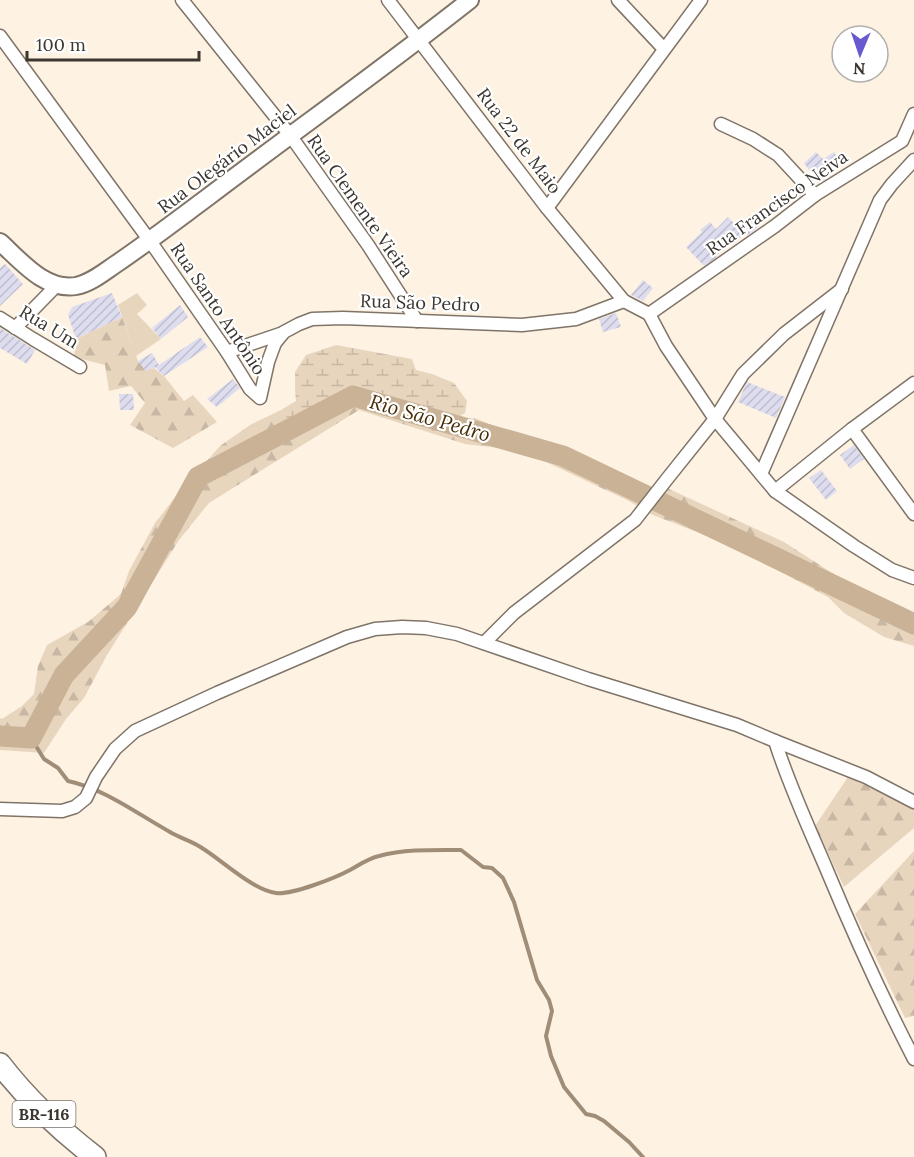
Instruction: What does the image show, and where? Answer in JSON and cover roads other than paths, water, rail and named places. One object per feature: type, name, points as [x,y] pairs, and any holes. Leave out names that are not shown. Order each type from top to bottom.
[{"type":"highway","name":"BR-116","points":[[0,1064],[40,1110],[95,1157]]},
{"type":"street","name":"Rua Clemente Vieira","points":[[182,0],[290,135],[368,245],[417,321]]},
{"type":"street","name":"Rua 22 de Maio","points":[[388,0],[547,208],[624,301]]},
{"type":"street","name":"Rua Olegário Maciel","points":[[57,285],[78,286],[92,280],[150,242],[470,0]]},
{"type":"street","points":[[618,0],[664,49]]},
{"type":"street","points":[[547,208],[701,0]]},
{"type":"street","name":"Rua Santo Antônio","points":[[0,36],[150,242],[250,389],[260,398],[275,343],[284,332]]},
{"type":"street","points":[[761,474],[880,200],[913,162],[902,141],[914,114]]},
{"type":"street","points":[[721,124],[753,139],[778,155],[814,195]]},
{"type":"street","name":"Rua Francisco Neiva","points":[[649,314],[775,226],[814,195],[902,141]]},
{"type":"street","points":[[0,242],[41,279],[57,285],[15,328]]},
{"type":"street","points":[[484,643],[514,613],[635,520],[715,420],[743,374],[784,334],[842,289]]},
{"type":"street","points":[[624,301],[649,314],[666,345],[715,420],[775,491],[882,564],[914,578]]},
{"type":"street","name":"Rua São Pedro","points":[[227,352],[284,332],[312,319],[343,318],[522,325],[576,319],[624,301]]},
{"type":"street","name":"Rua Um","points":[[0,318],[80,367]]},
{"type":"street","points":[[775,491],[914,382]]},
{"type":"street","points":[[852,429],[914,514]]},
{"type":"street","points":[[0,809],[63,811],[75,807],[86,798],[96,777],[115,749],[135,731],[347,637],[375,629],[402,627],[426,628],[457,634],[588,680],[737,725],[866,777],[914,802]]},
{"type":"street","points":[[775,741],[799,806],[837,895],[914,1059]]},
{"type":"waterway","name":"Rio São Pedro","points":[[0,736],[31,738],[64,675],[127,607],[198,477],[353,396],[563,456],[914,624]]},
{"type":"waterway","points":[[31,738],[44,759],[58,768],[68,781],[120,802],[198,846],[248,881],[267,891],[283,893],[302,889],[350,870],[375,857],[409,851],[461,850],[483,867],[492,868],[503,878],[514,902],[537,980],[549,1000],[552,1011],[546,1036],[551,1056],[564,1087],[586,1114],[604,1121],[643,1157]]}]
